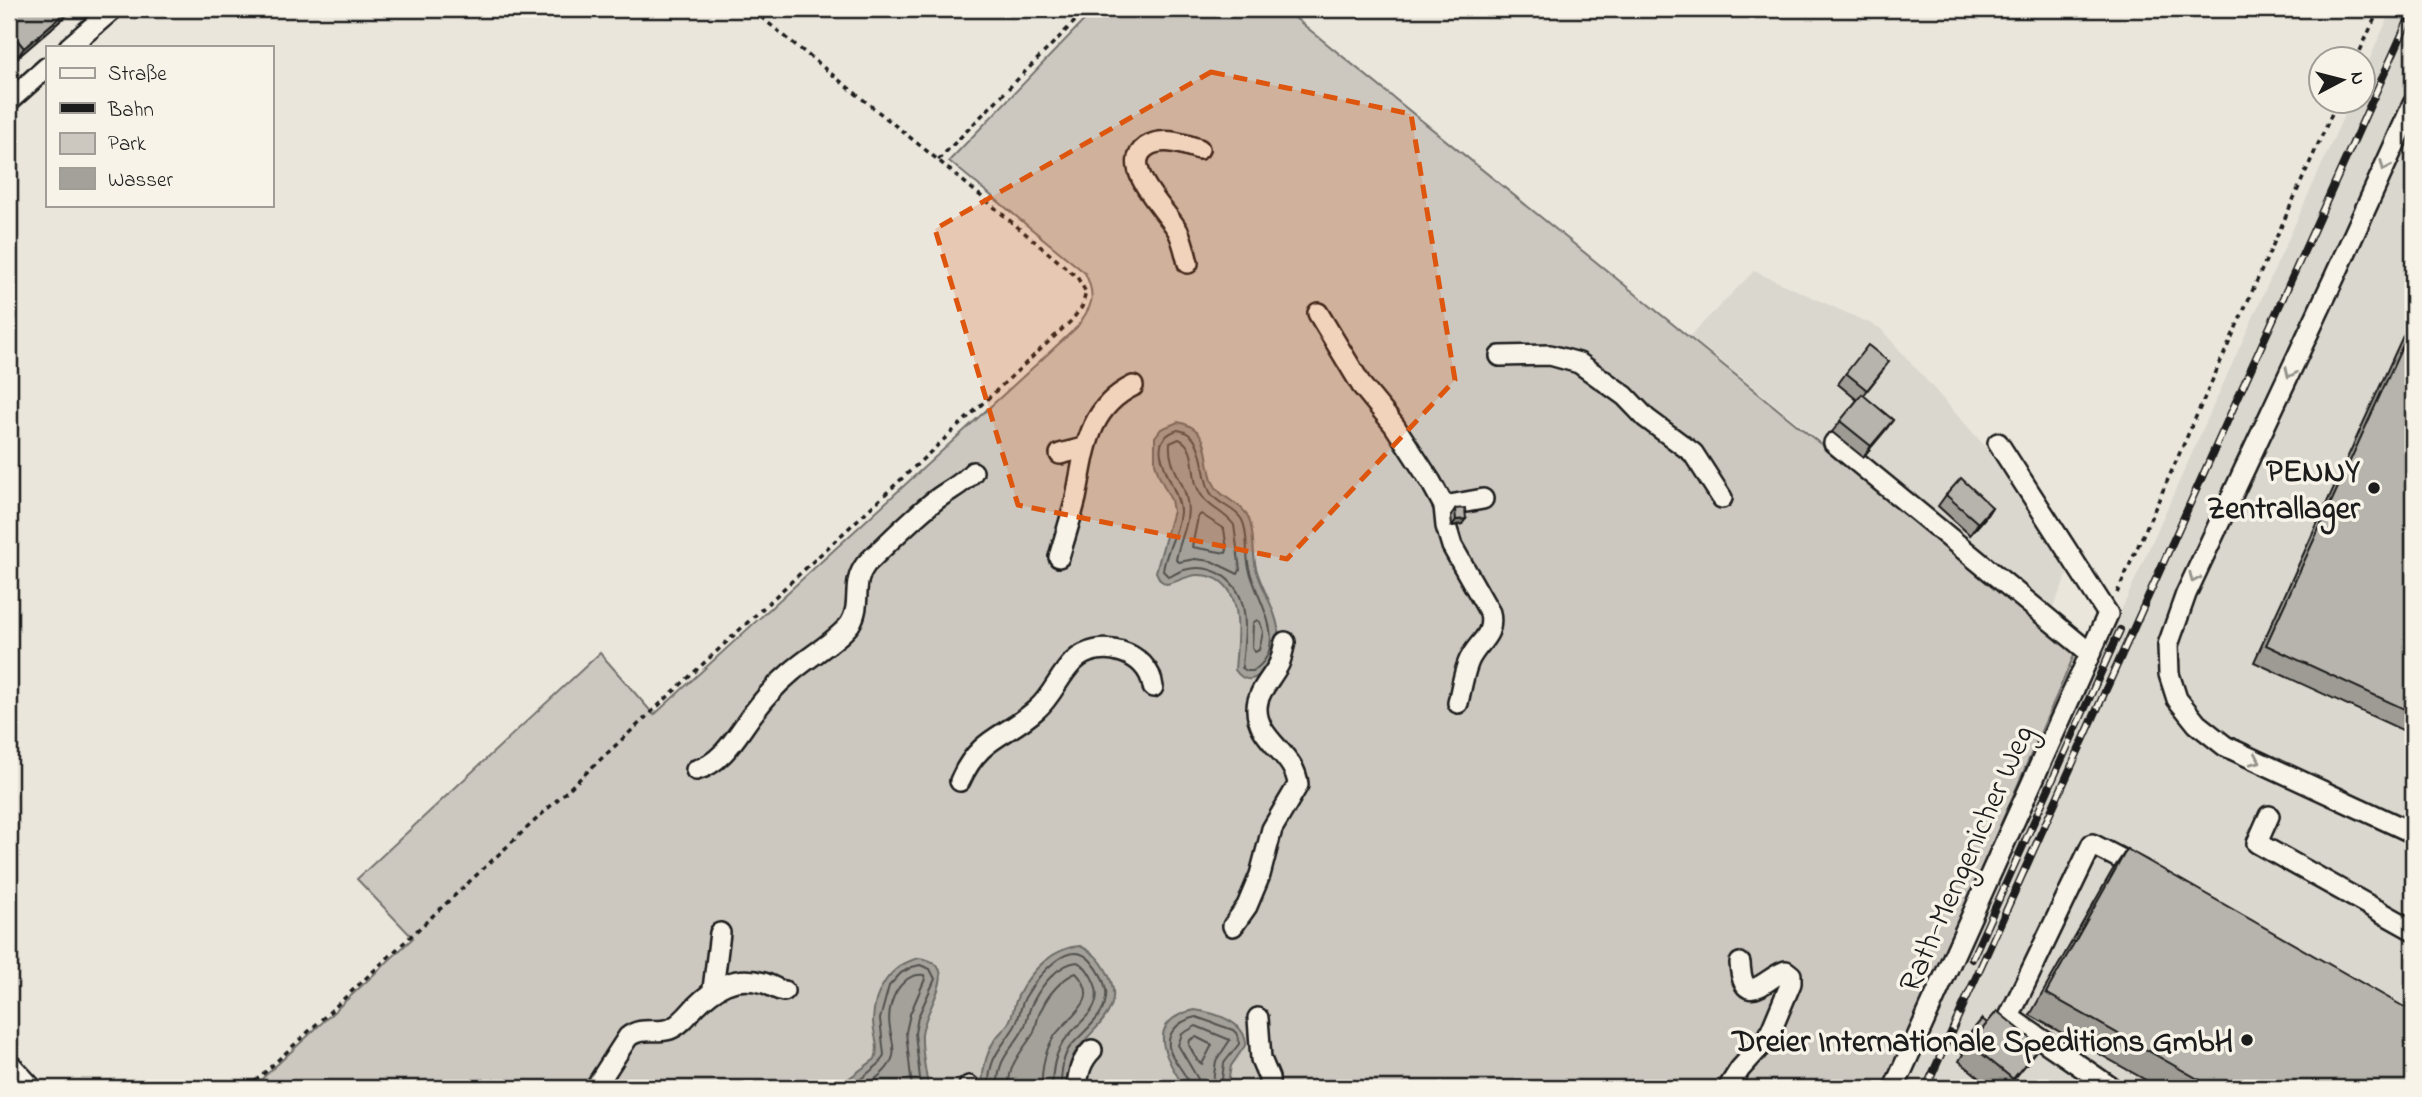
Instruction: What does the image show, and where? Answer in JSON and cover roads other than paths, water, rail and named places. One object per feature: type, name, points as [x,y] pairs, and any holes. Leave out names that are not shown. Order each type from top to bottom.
[{"type":"street","points":[[70,46],[113,9]]},
{"type":"street","points":[[9,101],[46,68]]},
{"type":"street","points":[[2413,104],[2186,594],[2168,645],[2169,674],[2177,699],[2197,724],[2225,746],[2413,832]]},
{"type":"street","points":[[1188,263],[1177,230],[1141,178],[1138,160],[1141,152],[1155,143],[1168,141],[1199,149]]},
{"type":"street","points":[[1318,313],[1362,386],[1394,425],[1444,506],[1452,546],[1490,613],[1490,632],[1472,654],[1458,703]]},
{"type":"street","points":[[1500,356],[1550,355],[1579,363],[1625,396],[1646,418],[1693,453],[1722,498]]},
{"type":"street","points":[[1059,556],[1075,503],[1084,448],[1099,416],[1112,400],[1133,386]]},
{"type":"street","points":[[1834,443],[2090,653]]},
{"type":"street","name":"Rath-Mengenicher Weg","points":[[1894,1088],[2108,614],[1998,443]]},
{"type":"street","points":[[1060,454],[1084,448]]},
{"type":"street","points":[[696,770],[712,763],[728,748],[757,709],[788,675],[848,627],[855,614],[859,573],[866,564],[919,513],[965,482],[973,472]]},
{"type":"street","points":[[1444,506],[1483,499]]},
{"type":"street","points":[[1233,926],[1247,906],[1260,875],[1272,829],[1298,785],[1295,768],[1266,734],[1258,720],[1256,707],[1260,695],[1281,661],[1285,642]]},
{"type":"street","points":[[960,781],[976,753],[1038,708],[1080,656],[1105,651],[1132,654],[1146,668],[1153,687]]},
{"type":"street","points":[[2269,816],[2257,843],[2413,930]]},
{"type":"street","points":[[2112,1088],[2009,1017],[2092,844],[2160,880]]},
{"type":"street","points":[[713,989],[720,933]]},
{"type":"street","points":[[1728,1088],[1740,1069],[1768,1038],[1791,983],[1791,975],[1786,971],[1757,989],[1749,987],[1743,981],[1740,963]]},
{"type":"street","points":[[594,1088],[628,1037],[635,1032],[664,1030],[676,1026],[713,989],[724,984],[750,981],[784,991]]},
{"type":"street","points":[[1258,1018],[1261,1059],[1269,1078],[1269,1088]]},
{"type":"street","points":[[1077,1088],[1081,1066],[1092,1050]]},
{"type":"street","points":[[9,1063],[32,1088]]},
{"type":"water","points":[[1178,422],[1197,431],[1202,437],[1216,488],[1246,513],[1251,525],[1256,568],[1274,613],[1278,637],[1276,648],[1265,668],[1251,679],[1243,678],[1235,670],[1236,610],[1225,585],[1214,578],[1198,575],[1166,584],[1156,572],[1173,511],[1155,463],[1155,437],[1161,429]]},
{"type":"water","points":[[1080,946],[1092,953],[1104,967],[1112,985],[1113,997],[1106,1016],[1074,1055],[1069,1069],[1068,1088],[983,1088],[983,1070],[989,1052],[996,1038],[1009,1023],[1017,997],[1024,986],[1036,969],[1052,956],[1070,947]]},
{"type":"water","points":[[919,958],[932,962],[939,969],[941,978],[922,1034],[928,1088],[836,1088],[875,1059],[877,1045],[873,1020],[880,989],[892,973],[909,961]]},
{"type":"water","points":[[1195,1010],[1228,1020],[1241,1030],[1244,1036],[1246,1044],[1231,1066],[1227,1088],[1185,1088],[1166,1053],[1163,1042],[1168,1023],[1179,1015]]},
{"type":"railway","points":[[1926,1088],[2413,10]]},
{"type":"railway","points":[[1972,959],[2120,630]]},
{"type":"place","name":"PENNY Zentrallager","points":[[2374,488]]},
{"type":"place","name":"Dreier Internationale Speditions GmbH","points":[[2247,1040]]}]
